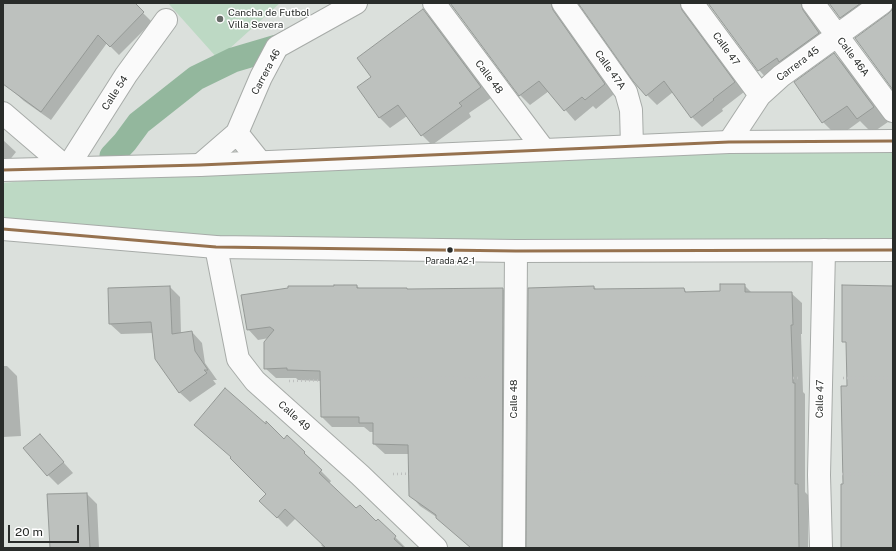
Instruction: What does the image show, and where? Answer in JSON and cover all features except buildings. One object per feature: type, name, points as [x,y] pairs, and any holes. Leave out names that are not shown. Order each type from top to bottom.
[{"type":"street","name":"Carrera 46","points":[[200,165],[237,133],[261,77],[277,47],[356,3]]},
{"type":"street","name":"Calle 48","points":[[434,3],[544,150]]},
{"type":"street","name":"Calle 47A","points":[[562,3],[626,92],[631,110],[632,146]]},
{"type":"street","name":"Calle 47","points":[[692,3],[760,95]]},
{"type":"street","name":"Calle 46A","points":[[813,3],[893,111]]},
{"type":"street","name":"Carrera 45","points":[[729,142],[760,95],[781,76],[882,3]]},
{"type":"street","name":"Calle 54","points":[[67,168],[126,75],[166,20]]},
{"type":"street","points":[[3,113],[67,168]]},
{"type":"street","points":[[237,133],[260,162]]},
{"type":"street","points":[[3,170],[200,165],[729,142],[893,141]]},
{"type":"street","points":[[3,229],[216,247],[516,250],[893,250]]},
{"type":"street","name":"Calle 49","points":[[216,247],[238,359],[255,381],[360,475],[436,548]]},
{"type":"street","name":"Calle 48","points":[[514,548],[516,250]]},
{"type":"street","name":"Calle 47","points":[[821,548],[819,475],[824,250]]},
{"type":"path","points":[[255,381],[514,377],[893,378]]},
{"type":"path","points":[[360,475],[514,471],[819,475],[893,474]]},
{"type":"green space","points":[[168,3],[280,3],[218,59]]},
{"type":"green space","points":[[893,147],[893,249],[216,247],[3,221],[3,183],[89,175]]},
{"type":"waterway","points":[[112,156],[139,123],[196,78],[233,60],[277,47]]},
{"type":"transit line","points":[[3,170],[200,165],[729,142],[893,141]]},
{"type":"transit line","points":[[3,229],[216,247],[516,251],[893,250]]},
{"type":"place","name":"Cancha de Futbol Villa Severa","points":[[220,19]]},
{"type":"place","name":"Parada A2-1","points":[[450,250]]}]
